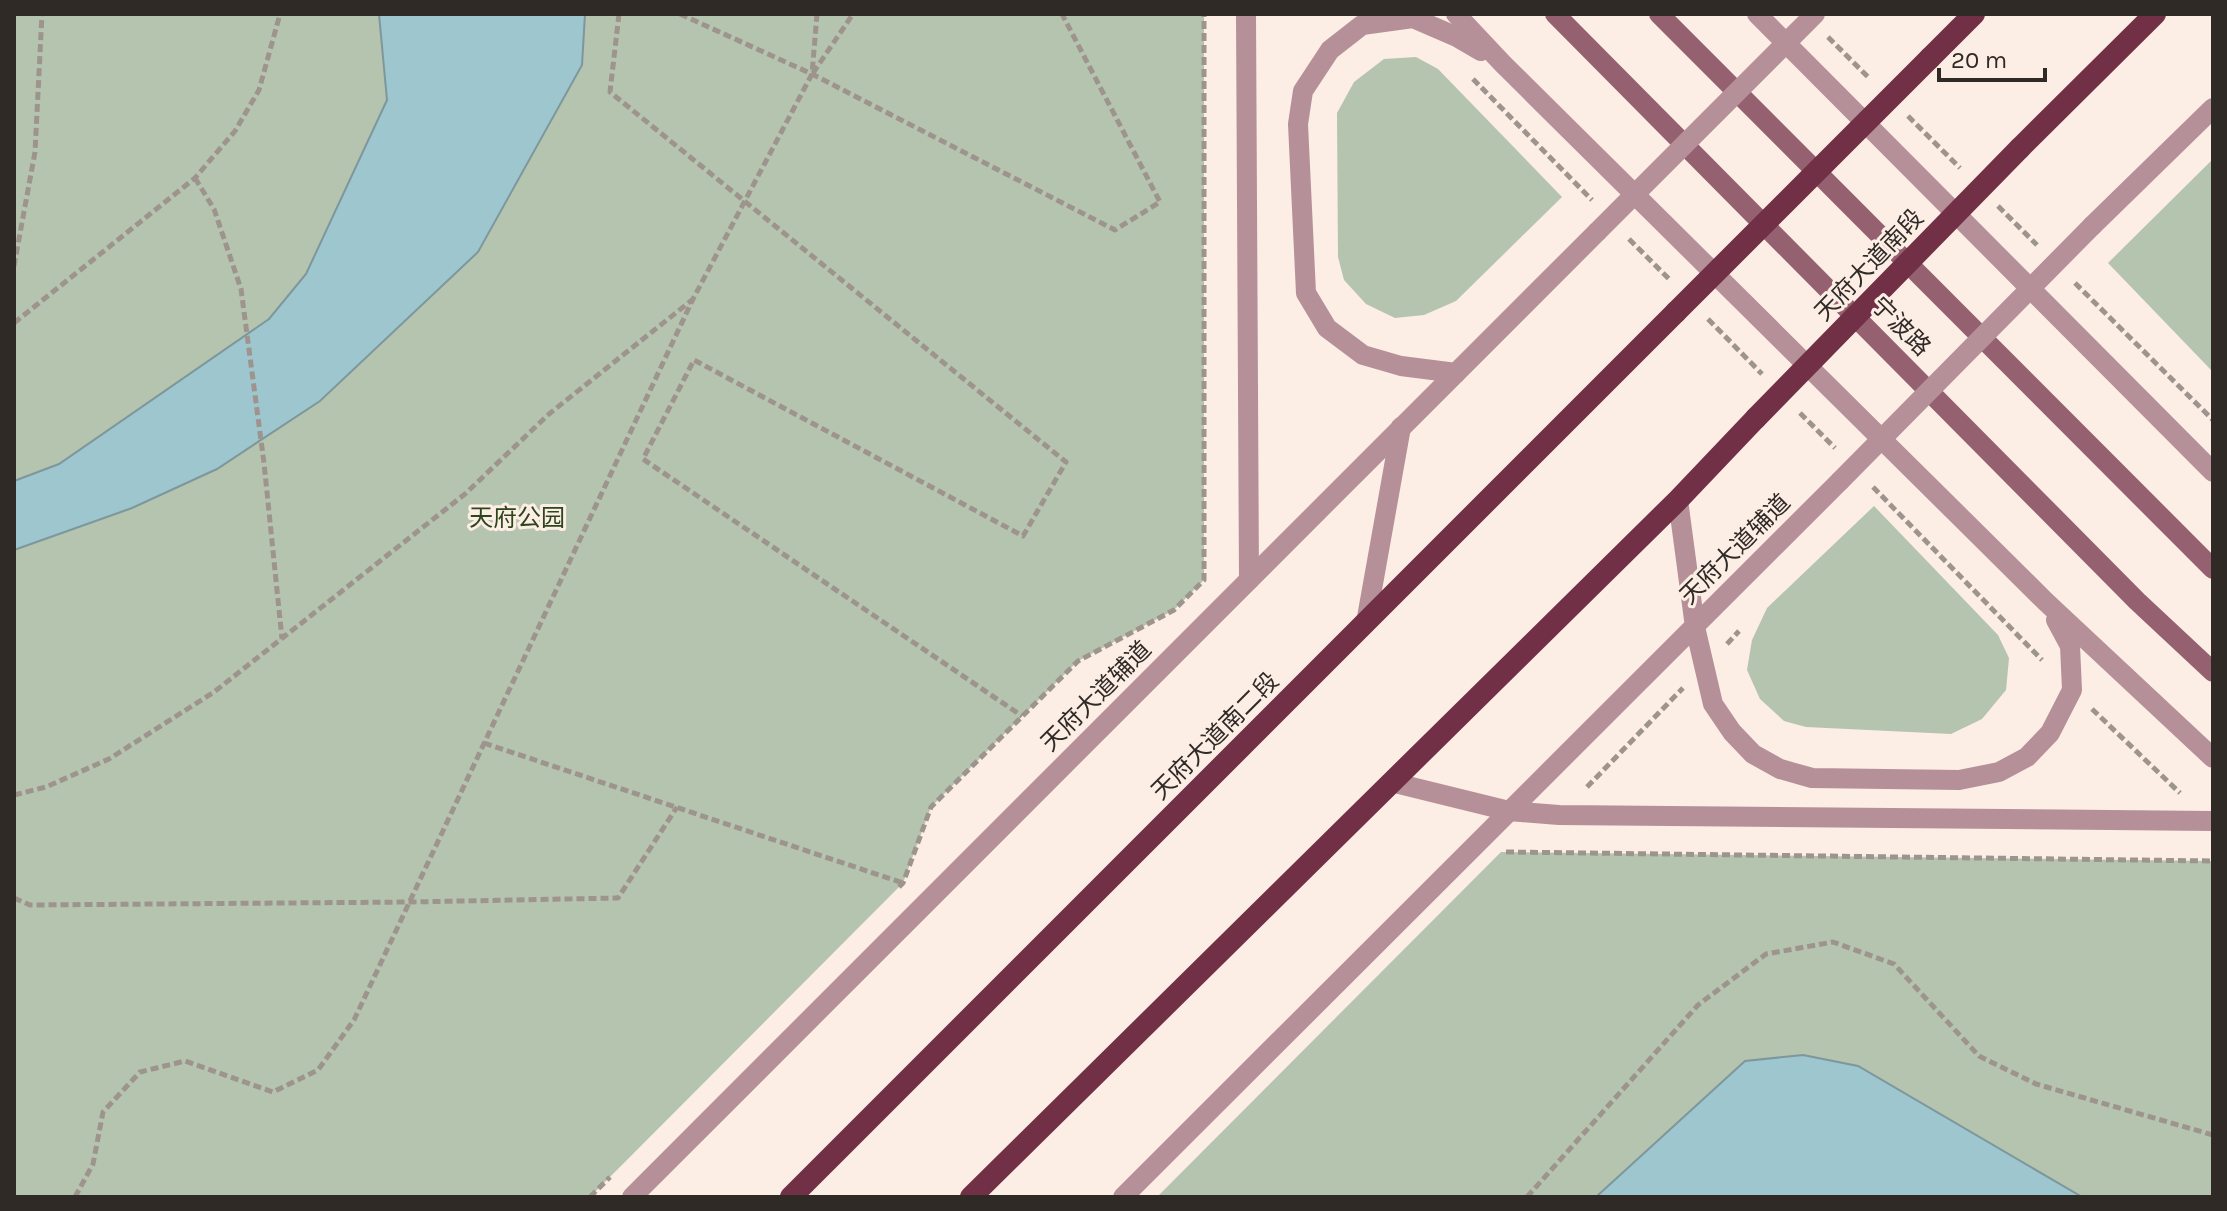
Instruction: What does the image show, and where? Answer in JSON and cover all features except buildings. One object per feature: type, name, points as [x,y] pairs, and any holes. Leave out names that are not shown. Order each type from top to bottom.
[{"type":"highway","points":[[1678,302],[1974,14]]},
{"type":"highway","name":"天府大道南段","points":[[1678,500],[2020,148],[2155,14]]},
{"type":"highway","name":"天府大道南二段","points":[[791,1197],[1366,623],[1678,302]]},
{"type":"highway","points":[[971,1197],[1678,500]]},
{"type":"main road","name":"宁波路","points":[[1555,14],[2137,601],[2213,672]]},
{"type":"main road","name":"宁波路","points":[[1659,14],[2213,569]]},
{"type":"street","points":[[1246,14],[1249,580]]},
{"type":"street","points":[[1456,14],[2046,602],[2213,758]]},
{"type":"street","points":[[1757,14],[2211,469]]},
{"type":"street","name":"天府大道辅道","points":[[632,1197],[1815,14]]},
{"type":"street","points":[[1456,373],[1401,366],[1363,355],[1327,328],[1306,293],[1298,124],[1303,91],[1330,50],[1362,25],[1413,18],[1457,37],[1503,64]]},
{"type":"street","name":"天府大道辅道","points":[[1123,1197],[2213,108]]},
{"type":"street","points":[[1366,623],[1401,427]]},
{"type":"street","points":[[1678,500],[1695,627],[1713,704],[1732,732],[1753,754],[1780,769],[1812,778],[1959,780],[1999,772],[2027,757],[2050,733],[2072,690],[2070,646],[2046,602]]},
{"type":"street","points":[[1391,782],[1509,811],[1559,815],[2211,821]]},
{"type":"path","points":[[14,266],[35,152],[42,14]]},
{"type":"path","points":[[14,323],[195,178],[235,131],[259,90],[280,14]]},
{"type":"path","points":[[619,14],[610,92],[1066,462],[1023,536],[694,360],[643,459],[1022,716]]},
{"type":"path","points":[[680,14],[812,74],[1115,230],[1160,202],[1062,14]]},
{"type":"path","points":[[812,74],[817,14]]},
{"type":"path","points":[[75,1197],[93,1164],[103,1112],[140,1072],[185,1061],[273,1092],[318,1070],[354,1020],[693,299],[812,74],[853,14]]},
{"type":"path","points":[[892,894],[903,883],[931,807],[1078,661],[1174,610],[1204,580],[1204,14]]},
{"type":"path","points":[[1828,37],[1873,82]]},
{"type":"path","points":[[1469,75],[1603,212]]},
{"type":"path","points":[[1907,116],[1964,172]]},
{"type":"path","points":[[195,178],[214,209],[241,289],[264,463],[282,640]]},
{"type":"path","points":[[1998,206],[2043,251]]},
{"type":"path","points":[[1625,234],[1678,302]]},
{"type":"path","points":[[2066,274],[2213,420]]},
{"type":"path","points":[[14,795],[46,787],[109,759],[214,692],[465,494],[549,414],[693,299]]},
{"type":"path","points":[[1703,314],[1770,382]]},
{"type":"path","points":[[1793,405],[1837,451]]},
{"type":"path","points":[[1871,485],[2072,690],[2211,821]]},
{"type":"path","points":[[1520,852],[1739,631]]},
{"type":"path","points":[[484,743],[903,883]]},
{"type":"path","points":[[14,898],[30,905],[618,898],[677,807]]},
{"type":"path","points":[[1501,852],[2213,861]]},
{"type":"path","points":[[1527,1197],[1698,1005],[1766,954],[1833,942],[1894,964],[1979,1056],[2036,1084],[2213,1135]]},
{"type":"path","points":[[590,1197],[612,1175]]},
{"type":"green space","name":"天府公园","points":[[14,14],[1204,14],[1204,580],[1174,610],[1078,661],[931,807],[903,883],[590,1197],[14,1197]]},
{"type":"green space","points":[[1416,57],[1438,69],[1562,197],[1456,301],[1424,315],[1395,318],[1366,304],[1344,280],[1338,257],[1337,113],[1354,82],[1384,59]]},
{"type":"green space","points":[[2213,159],[2213,372],[2108,263]]},
{"type":"green space","points":[[1874,506],[1998,635],[2009,658],[2006,690],[1982,719],[1951,734],[1806,727],[1784,721],[1760,699],[1747,670],[1752,640],[1767,608]]},
{"type":"green space","points":[[1501,852],[2213,861],[2213,1197],[1157,1197]]},
{"type":"water","points":[[379,14],[585,14],[582,65],[478,252],[320,401],[217,469],[132,508],[14,550],[14,481],[59,464],[269,319],[306,274],[387,100]]},
{"type":"water","points":[[1803,1055],[1858,1066],[2082,1197],[1596,1197],[1745,1061]]}]
